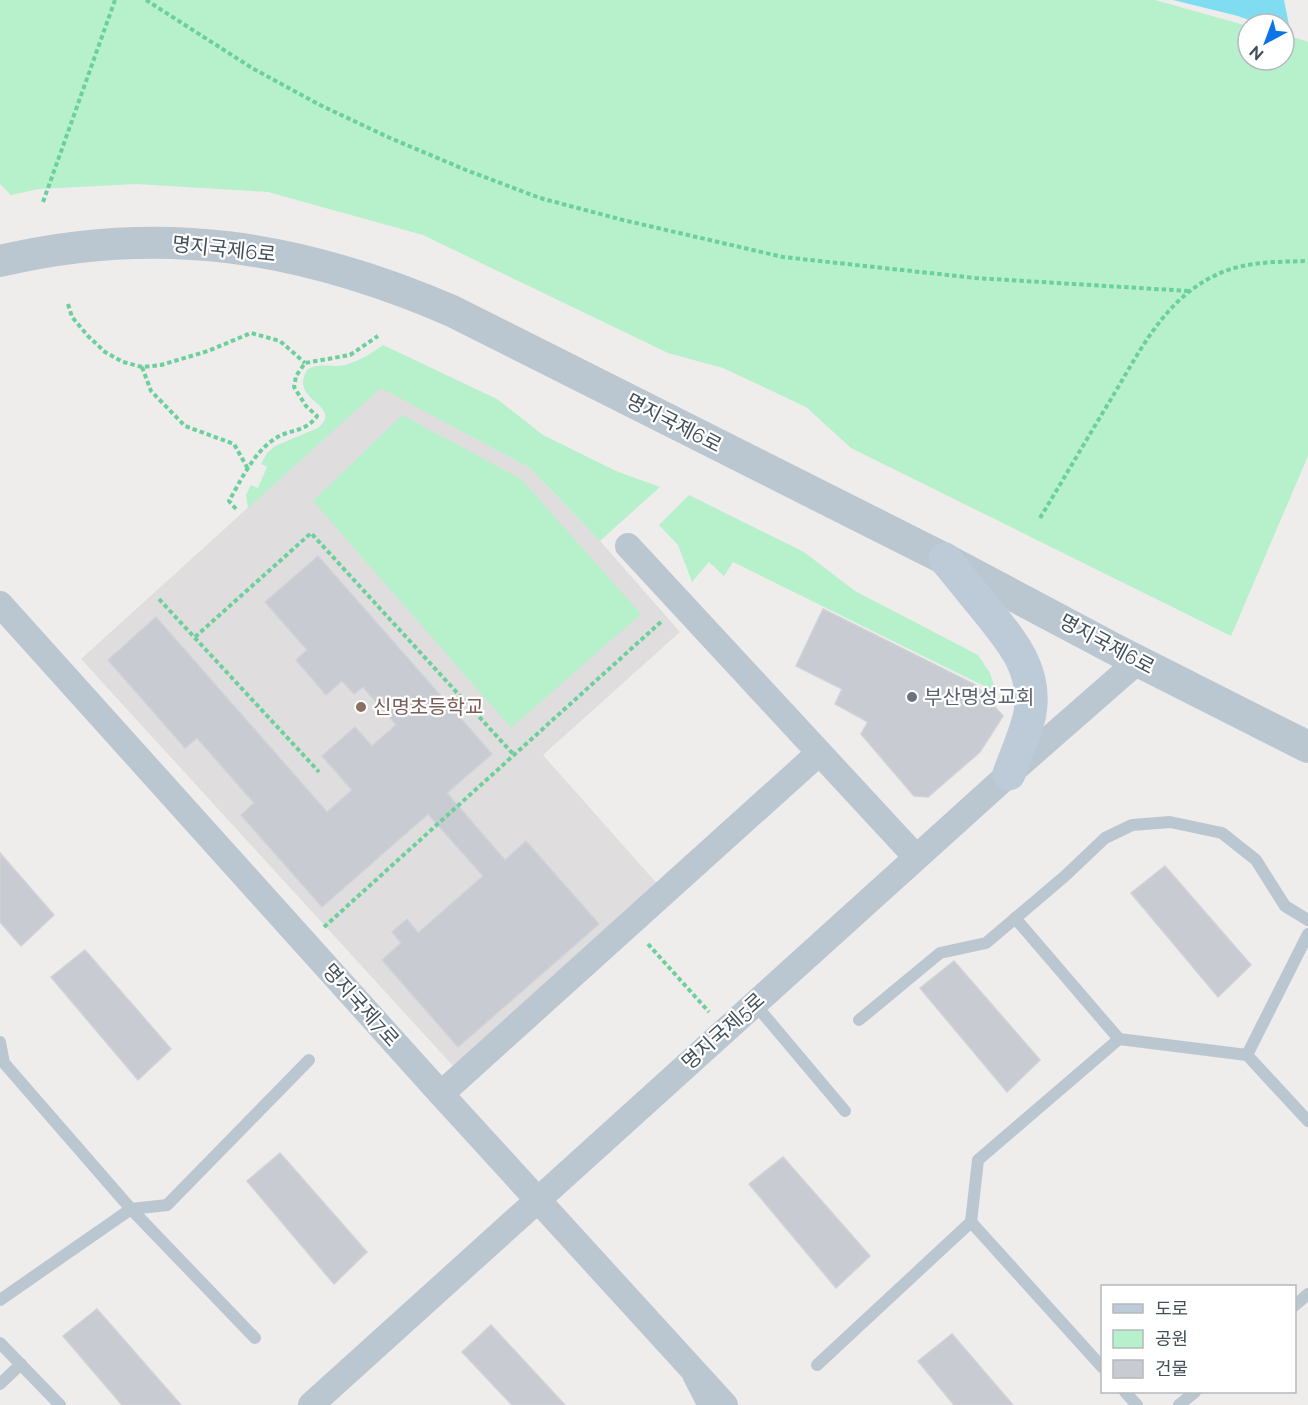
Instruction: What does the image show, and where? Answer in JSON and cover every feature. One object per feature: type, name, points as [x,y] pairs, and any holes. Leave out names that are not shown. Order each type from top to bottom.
[{"type":"main road","points":[[945,559],[1010,638],[1028,670],[1031,691],[1030,712],[1008,774]]},
{"type":"street","name":"명지국제6로","points":[[0,261],[90,244],[172,242],[267,252],[374,279],[452,311],[945,559],[1138,661],[1306,744]]},
{"type":"street","points":[[628,546],[916,857]]},
{"type":"street","name":"명지국제7로","points":[[0,604],[536,1199],[725,1405]]},
{"type":"street","name":"명지국제5로","points":[[311,1405],[1008,774],[1138,661]]},
{"type":"street","points":[[441,1094],[819,753]]},
{"type":"lane","points":[[859,1020],[940,953],[986,943],[1065,876],[1105,838],[1132,825],[1170,822],[1222,832],[1256,860],[1285,906],[1308,920]]},
{"type":"lane","points":[[1015,918],[1119,1039],[1247,1055],[1308,1120]]},
{"type":"lane","points":[[1247,1055],[1308,934]]},
{"type":"lane","points":[[754,1003],[845,1111]]},
{"type":"lane","points":[[817,1365],[971,1222],[978,1160],[1119,1039]]},
{"type":"lane","points":[[0,1042],[2,1063],[131,1209],[255,1338]]},
{"type":"lane","points":[[0,1300],[131,1209],[167,1205],[309,1060]]},
{"type":"lane","points":[[971,1222],[1101,1366]]},
{"type":"lane","points":[[1296,1304],[1308,1294]]},
{"type":"lane","points":[[0,1343],[60,1405]]},
{"type":"lane","points":[[671,1346],[703,1405]]},
{"type":"lane","points":[[0,1384],[21,1364]]},
{"type":"lane","points":[[1126,1393],[1137,1405]]},
{"type":"lane","points":[[1179,1405],[1194,1393]]},
{"type":"path","points":[[43,202],[115,0]]},
{"type":"path","points":[[146,0],[252,68],[320,105],[455,166],[540,198],[783,257],[975,278],[1189,291]]},
{"type":"path","points":[[1040,518],[1145,343],[1173,304],[1215,275],[1252,263],[1308,261]]},
{"type":"path","points":[[68,304],[72,317],[105,352],[123,362],[142,367],[161,365],[208,351],[251,333],[280,340],[305,363]]},
{"type":"path","points":[[236,509],[229,501],[256,457],[273,439],[310,426],[317,416],[306,406],[294,387],[296,376],[305,363],[350,355],[378,336]]},
{"type":"path","points":[[142,367],[151,391],[185,426],[234,444],[248,469]]},
{"type":"path","points":[[195,637],[311,533],[514,755]]},
{"type":"path","points":[[159,598],[319,772]]},
{"type":"path","points":[[321,930],[667,616]]},
{"type":"path","points":[[641,938],[716,1019]]},
{"type":"shaded area","name":"신명초등학교","points":[[381,387],[530,468],[600,541],[680,632],[543,755],[660,887],[454,1067],[81,659]]},
{"type":"green space","points":[[0,0],[1155,0],[1236,23],[1236,72],[1296,72],[1296,38],[1308,42],[1308,456],[1231,636],[851,448],[806,407],[723,368],[668,353],[423,235],[268,192],[136,184],[39,189],[11,195],[0,184]]},
{"type":"green space","points":[[383,345],[497,399],[543,435],[616,471],[660,487],[600,541],[530,468],[381,388],[248,508],[246,495],[251,485],[258,488],[267,467],[261,464],[267,453],[275,446],[318,428],[324,420],[325,414],[304,389],[303,380],[307,370],[316,366],[340,366],[350,363],[365,357]]},
{"type":"green space","points":[[402,415],[521,479],[641,614],[511,728],[313,501]]},
{"type":"green space","points":[[689,495],[804,552],[855,591],[978,655],[990,673],[996,692],[733,562],[724,576],[709,562],[692,582],[678,545],[659,525]]},
{"type":"water","points":[[1173,0],[1284,0],[1286,12],[1236,12],[1236,16]]},
{"type":"building","points":[[318,556],[492,754],[447,793],[505,860],[526,841],[599,924],[458,1047],[382,960],[401,943],[392,932],[407,919],[418,933],[483,876],[428,814],[322,907],[241,815],[254,803],[197,738],[185,748],[108,660],[156,617],[327,812],[352,790],[322,756],[355,727],[372,746],[396,725],[363,687],[354,694],[342,681],[326,695],[296,660],[307,650],[265,602]]},
{"type":"building","name":"부산명성교회","points":[[823,609],[976,685],[1003,716],[980,752],[928,797],[914,796],[861,734],[868,722],[835,704],[842,689],[796,666]]},
{"type":"building","points":[[0,853],[54,915],[21,946],[0,922]]},
{"type":"building","points":[[1165,866],[1251,965],[1218,997],[1131,893]]},
{"type":"building","points":[[85,950],[171,1049],[138,1080],[51,977]]},
{"type":"building","points":[[954,961],[1040,1060],[1007,1092],[920,988]]},
{"type":"building","points":[[280,1153],[367,1252],[334,1284],[247,1181]]},
{"type":"building","points":[[783,1157],[870,1256],[836,1288],[749,1184]]},
{"type":"building","points":[[97,1309],[181,1405],[122,1405],[63,1336]]},
{"type":"building","points":[[491,1325],[565,1405],[512,1405],[462,1352]]},
{"type":"building","points":[[952,1334],[1013,1405],[954,1405],[918,1361]]},
{"type":"place","name":"부산명성교회","points":[[912,697]]},
{"type":"place","name":"신명초등학교","points":[[361,707]]}]
